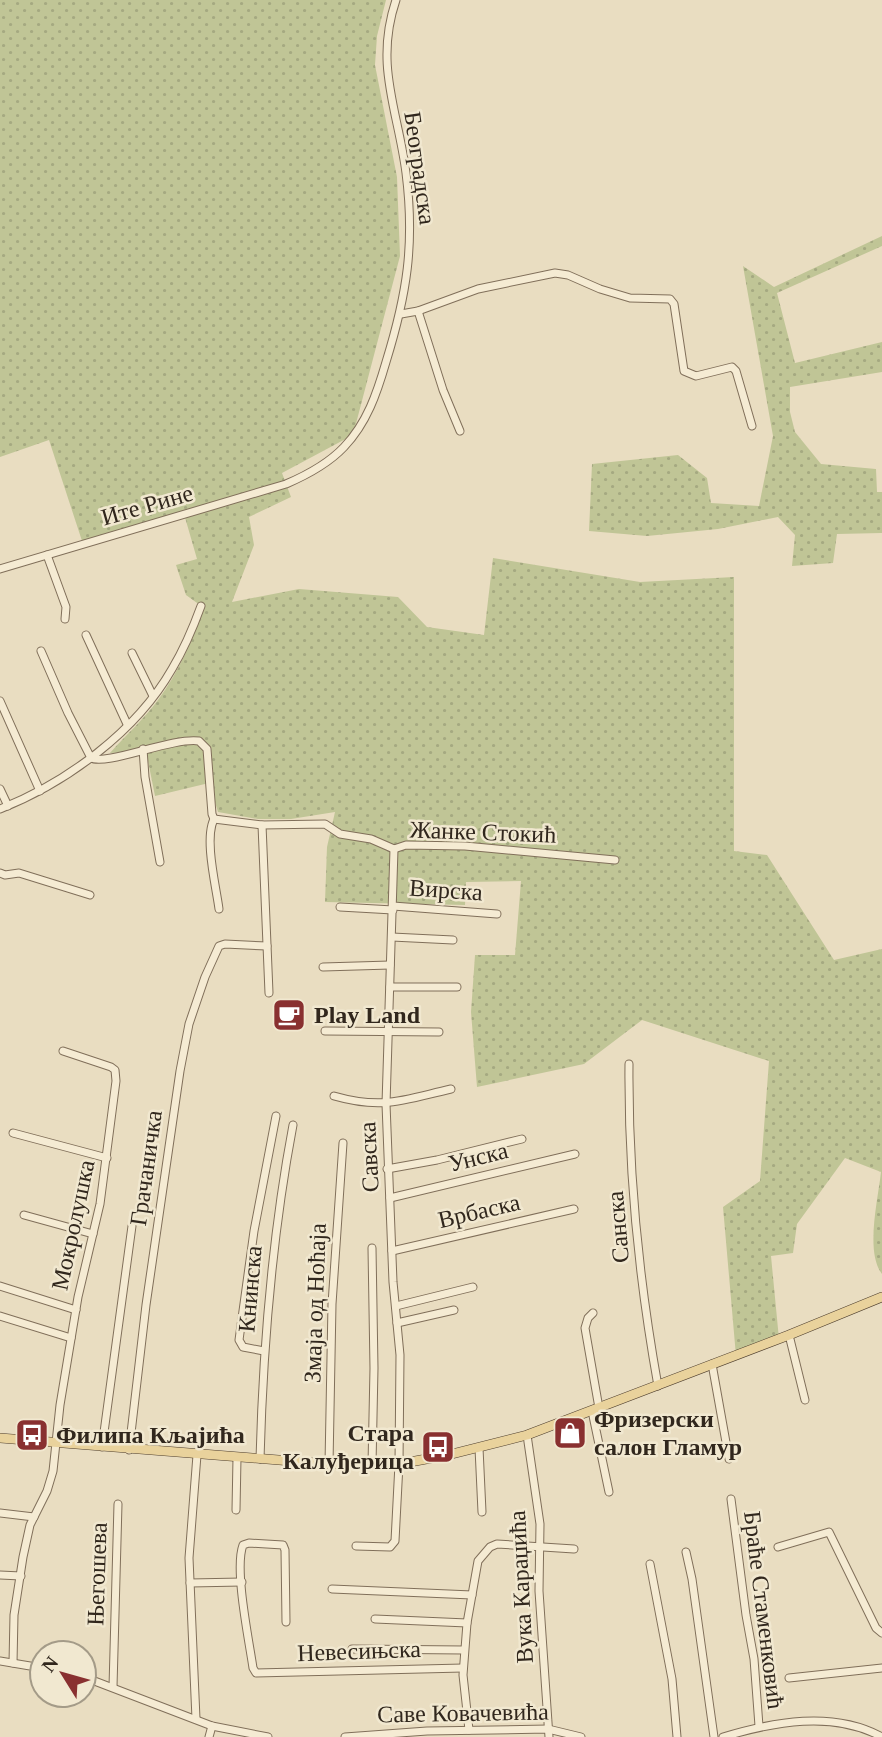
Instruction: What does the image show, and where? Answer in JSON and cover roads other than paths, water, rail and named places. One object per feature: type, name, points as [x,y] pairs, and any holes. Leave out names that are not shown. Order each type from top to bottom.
[{"type":"main road","points":[[0,1438],[329,1464],[399,1464],[527,1435],[882,1297]]},
{"type":"street","name":"Београдска","points":[[304,476],[339,452],[366,417],[401,314],[411,221],[406,170],[393,114],[386,52],[389,22],[396,0]]},
{"type":"street","points":[[401,314],[418,312],[478,289],[555,273],[568,275],[630,298],[670,299],[674,304],[684,371],[696,376],[732,367],[736,371],[752,426]]},
{"type":"street","points":[[418,312],[443,390],[460,431]]},
{"type":"street","name":"Ите Рине","points":[[0,569],[204,509],[304,476]]},
{"type":"street","points":[[47,555],[66,607],[65,620]]},
{"type":"street","points":[[0,789],[4,808],[40,791],[91,758],[128,724],[153,696],[182,651],[201,606]]},
{"type":"street","points":[[86,635],[128,724]]},
{"type":"street","points":[[41,651],[91,758],[100,761],[113,759],[143,749],[193,740],[203,743],[207,749],[214,819],[211,824],[212,854],[219,909]]},
{"type":"street","points":[[132,653],[153,696]]},
{"type":"street","points":[[0,701],[40,791]]},
{"type":"street","points":[[143,749],[145,777],[160,862]]},
{"type":"street","name":"Жанке Стокић","points":[[214,819],[262,825],[325,824],[340,835],[371,839],[394,849],[406,845],[465,846],[615,860]]},
{"type":"street","points":[[262,825],[269,993]]},
{"type":"street","name":"Савска","points":[[356,1546],[391,1547],[395,1543],[400,1355],[387,1169],[386,1104],[394,849]]},
{"type":"street","points":[[0,873],[19,873],[90,895]]},
{"type":"street","name":"Вирска","points":[[340,908],[497,914]]},
{"type":"street","points":[[392,937],[453,940]]},
{"type":"street","name":"Грачаничка","points":[[129,1450],[166,1164],[189,1024],[219,946],[267,946]]},
{"type":"street","points":[[323,967],[390,965]]},
{"type":"street","points":[[390,987],[457,987]]},
{"type":"street","points":[[325,1031],[439,1032]]},
{"type":"street","name":"Мокролушка","points":[[57,1443],[76,1310],[100,1204],[116,1081],[115,1070],[63,1051]]},
{"type":"street","name":"Санска","points":[[629,1064],[629,1132],[635,1226],[658,1386]]},
{"type":"street","points":[[334,1096],[361,1103],[386,1104],[451,1089]]},
{"type":"street","points":[[264,1351],[243,1347],[239,1340],[251,1245],[276,1116]]},
{"type":"street","name":"Книнска","points":[[260,1459],[264,1351],[278,1203],[293,1125]]},
{"type":"street","points":[[13,1133],[107,1158]]},
{"type":"street","points":[[387,1169],[522,1139]]},
{"type":"street","name":"Змаја од Ноћаја","points":[[329,1464],[332,1304],[343,1143]]},
{"type":"street","name":"Унска","points":[[390,1198],[575,1154]]},
{"type":"street","name":"Врбаска","points":[[392,1251],[574,1209]]},
{"type":"street","points":[[24,1214],[93,1234]]},
{"type":"street","points":[[102,1447],[132,1226]]},
{"type":"street","points":[[372,1248],[372,1465]]},
{"type":"street","points":[[0,1286],[76,1310]]},
{"type":"street","points":[[396,1306],[473,1287]]},
{"type":"street","points":[[397,1323],[454,1310]]},
{"type":"street","points":[[593,1313],[585,1328],[595,1410],[610,1492]]},
{"type":"street","points":[[0,1316],[71,1338]]},
{"type":"street","points":[[789,1335],[805,1400]]},
{"type":"street","points":[[712,1364],[729,1459]]},
{"type":"street","name":"Вука Караџића","points":[[527,1435],[540,1524],[539,1591],[549,1733]]},
{"type":"street","points":[[13,1662],[14,1615],[26,1541],[49,1485],[57,1443]]},
{"type":"street","points":[[479,1448],[482,1512]]},
{"type":"street","points":[[196,1719],[190,1531],[197,1455]]},
{"type":"street","points":[[236,1510],[237,1458]]},
{"type":"street","name":"Браће Стаменковић","points":[[731,1499],[754,1659],[759,1726]]},
{"type":"street","name":"Његошева","points":[[113,1687],[118,1504]]},
{"type":"street","points":[[0,1513],[34,1517]]},
{"type":"street","points":[[778,1547],[829,1532],[871,1618],[882,1633]]},
{"type":"street","points":[[190,1583],[242,1582],[243,1545],[283,1545],[286,1622]]},
{"type":"street","points":[[469,1730],[463,1668],[467,1623],[478,1561],[490,1547],[497,1545],[575,1549]]},
{"type":"street","points":[[686,1552],[714,1737]]},
{"type":"street","points":[[650,1564],[672,1679],[677,1737]]},
{"type":"street","points":[[0,1575],[20,1576]]},
{"type":"street","name":"Невесињска","points":[[242,1582],[253,1668],[256,1673],[463,1668]]},
{"type":"street","points":[[332,1589],[471,1595]]},
{"type":"street","points":[[375,1619],[467,1623]]},
{"type":"street","points":[[352,1649],[464,1650]]},
{"type":"street","points":[[0,1661],[28,1665]]},
{"type":"street","points":[[789,1678],[882,1668]]},
{"type":"street","points":[[98,1682],[212,1726],[268,1737]]},
{"type":"street","points":[[728,1736],[759,1726],[806,1722],[848,1724],[882,1737]]},
{"type":"street","points":[[209,1737],[212,1726]]},
{"type":"street","name":"Саве Ковачевића","points":[[345,1737],[454,1734],[469,1730],[581,1737]]},
{"type":"place","name":"Play Land","points":[[289,1015]]},
{"type":"place","name":"Фризерски салон Гламур","points":[[570,1433]]},
{"type":"place","name":"Филипа Кљајића","points":[[32,1435]]},
{"type":"place","name":"Стара Калуђерица","points":[[438,1447]]}]
